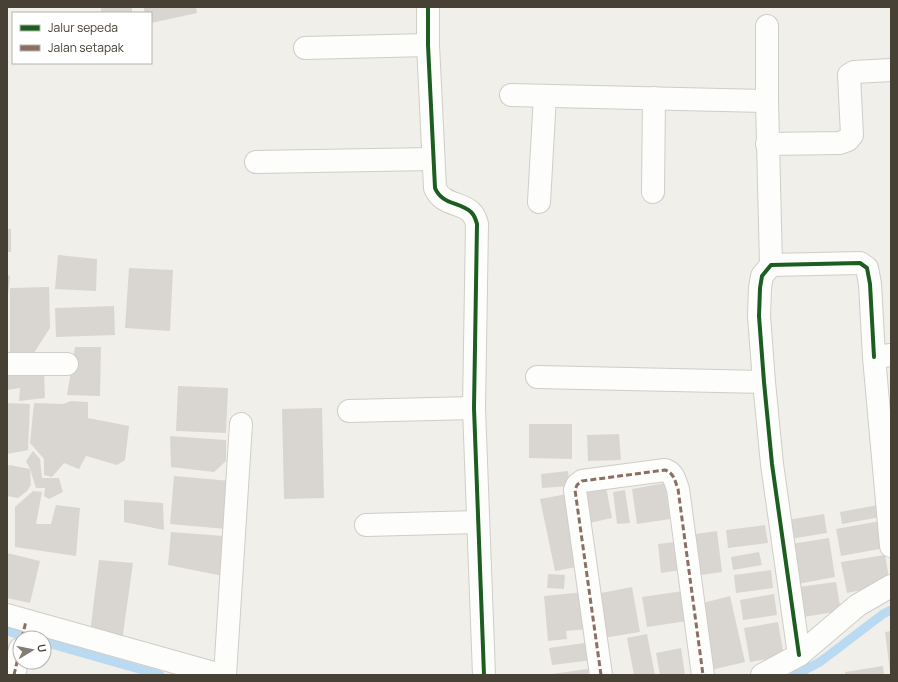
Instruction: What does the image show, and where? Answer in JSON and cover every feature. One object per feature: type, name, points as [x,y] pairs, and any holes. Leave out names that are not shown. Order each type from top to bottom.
[{"type":"street","points":[[428,7],[428,45],[435,188],[437,194],[444,199],[471,212],[477,224],[474,408],[484,675]]},
{"type":"street","points":[[767,26],[767,144],[771,265],[762,276],[759,316],[772,464],[799,655]]},
{"type":"street","points":[[305,48],[428,45]]},
{"type":"street","points":[[767,144],[839,143],[848,140],[852,135],[850,75],[854,72],[891,70]]},
{"type":"street","points":[[511,95],[767,101]]},
{"type":"street","points":[[538,202],[545,96]]},
{"type":"street","points":[[653,192],[654,98]]},
{"type":"street","points":[[256,162],[433,159]]},
{"type":"street","points":[[771,265],[860,263],[867,268],[882,356],[891,546]]},
{"type":"street","points":[[7,364],[67,364]]},
{"type":"street","points":[[537,377],[764,382]]},
{"type":"street","points":[[349,411],[474,408]]},
{"type":"street","points":[[225,675],[241,424]]},
{"type":"street","points":[[600,675],[575,490],[576,485],[582,481],[665,470],[673,475],[678,489],[703,675]]},
{"type":"street","points":[[366,525],[478,522]]},
{"type":"street","points":[[762,675],[799,655],[858,605],[891,586]]},
{"type":"street","points":[[52,638],[221,675]]},
{"type":"building","points":[[101,7],[132,7],[132,12],[101,12]]},
{"type":"building","points":[[144,7],[196,7],[197,13],[152,23],[152,12],[144,12]]},
{"type":"building","points":[[7,229],[11,229],[11,252],[7,252]]},
{"type":"building","points":[[58,255],[97,259],[96,291],[55,289]]},
{"type":"building","points":[[129,268],[173,270],[170,331],[125,328]]},
{"type":"building","points":[[7,275],[10,276],[8,296],[7,296]]},
{"type":"building","points":[[49,287],[50,328],[32,356],[10,357],[10,288]]},
{"type":"building","points":[[114,306],[115,335],[56,337],[55,308]]},
{"type":"building","points":[[75,347],[101,347],[100,396],[67,395]]},
{"type":"building","points":[[7,368],[44,369],[45,398],[19,401],[20,388],[7,390]]},
{"type":"building","points":[[178,386],[228,388],[226,433],[176,431]]},
{"type":"building","points":[[71,401],[88,402],[88,418],[129,426],[125,460],[117,465],[86,456],[79,469],[64,463],[52,477],[44,475],[44,459],[30,443],[34,403],[63,404]]},
{"type":"building","points":[[7,403],[30,404],[28,450],[7,454]]},
{"type":"building","points":[[322,408],[324,498],[284,499],[282,409]]},
{"type":"building","points":[[529,424],[572,424],[572,459],[529,458]]},
{"type":"building","points":[[619,434],[621,460],[588,461],[587,435]]},
{"type":"building","points":[[170,436],[226,440],[226,461],[214,472],[171,467]]},
{"type":"building","points":[[33,451],[40,459],[42,478],[59,478],[63,492],[49,499],[44,496],[45,488],[36,488],[26,461]]},
{"type":"building","points":[[10,465],[30,469],[31,485],[27,491],[18,498],[7,496],[7,466]]},
{"type":"building","points":[[568,471],[570,486],[542,488],[541,474]]},
{"type":"building","points":[[174,476],[231,481],[226,529],[170,524]]},
{"type":"building","points":[[665,483],[670,519],[637,524],[632,489]]},
{"type":"building","points":[[606,487],[612,518],[589,523],[583,492]]},
{"type":"building","points":[[625,490],[630,523],[617,524],[613,492]]},
{"type":"building","points":[[33,491],[42,492],[36,524],[51,524],[56,505],[80,508],[76,556],[15,547],[15,507]]},
{"type":"building","points":[[567,494],[582,566],[555,571],[540,499]]},
{"type":"building","points":[[124,500],[163,503],[164,530],[124,522]]},
{"type":"building","points":[[878,505],[881,517],[842,524],[840,512]]},
{"type":"building","points":[[824,514],[827,533],[790,539],[787,520]]},
{"type":"building","points":[[880,521],[885,548],[841,556],[836,529]]},
{"type":"building","points":[[765,525],[768,543],[728,548],[726,530]]},
{"type":"building","points":[[717,531],[722,572],[694,576],[689,535]]},
{"type":"building","points":[[171,532],[224,536],[223,576],[168,565]]},
{"type":"building","points":[[829,538],[835,577],[797,584],[791,544]]},
{"type":"building","points":[[676,542],[680,570],[661,573],[658,544]]},
{"type":"building","points":[[759,552],[762,565],[733,570],[731,557]]},
{"type":"building","points":[[7,553],[40,561],[30,603],[7,598]]},
{"type":"building","points":[[885,555],[890,584],[847,593],[841,562]]},
{"type":"building","points":[[99,560],[133,563],[122,641],[90,633]]},
{"type":"building","points":[[771,570],[773,588],[736,593],[734,575]]},
{"type":"building","points":[[548,574],[565,575],[564,589],[547,588]]},
{"type":"building","points":[[836,582],[841,611],[803,617],[798,587]]},
{"type":"building","points":[[632,587],[640,632],[603,638],[596,594]]},
{"type":"building","points":[[683,591],[687,621],[647,627],[642,597]]},
{"type":"building","points":[[584,592],[588,629],[566,631],[567,639],[548,641],[544,596]]},
{"type":"building","points":[[774,594],[777,615],[743,620],[740,600]]},
{"type":"building","points":[[730,596],[745,662],[711,670],[695,605]]},
{"type":"building","points":[[778,622],[784,656],[750,662],[744,628]]},
{"type":"building","points":[[891,631],[891,672],[890,672],[885,632]]},
{"type":"building","points":[[647,634],[655,675],[634,675],[627,638]]},
{"type":"building","points":[[591,642],[593,660],[552,665],[549,648]]},
{"type":"building","points":[[681,648],[685,675],[660,675],[656,653]]},
{"type":"building","points":[[883,666],[884,675],[845,675],[845,672]]},
{"type":"building","points":[[588,669],[588,675],[552,675],[552,674]]},
{"type":"waterway","points":[[795,675],[820,662],[883,614],[891,610]]},
{"type":"waterway","points":[[7,631],[12,633]]},
{"type":"waterway","points":[[52,644],[160,675]]},
{"type":"marked path","points":[[601,675],[575,490],[577,485],[582,481],[665,470],[672,475],[678,489],[703,675]]},
{"type":"marked path","points":[[24,630],[26,621]]},
{"type":"marked path","points":[[14,675],[15,670]]},
{"type":"cycle path","points":[[428,7],[428,45],[435,188],[442,198],[462,206],[471,212],[477,224],[474,408],[484,675]]},
{"type":"cycle path","points":[[799,655],[772,464],[759,316],[762,276],[771,265],[860,263],[867,268],[870,284],[874,357]]}]
